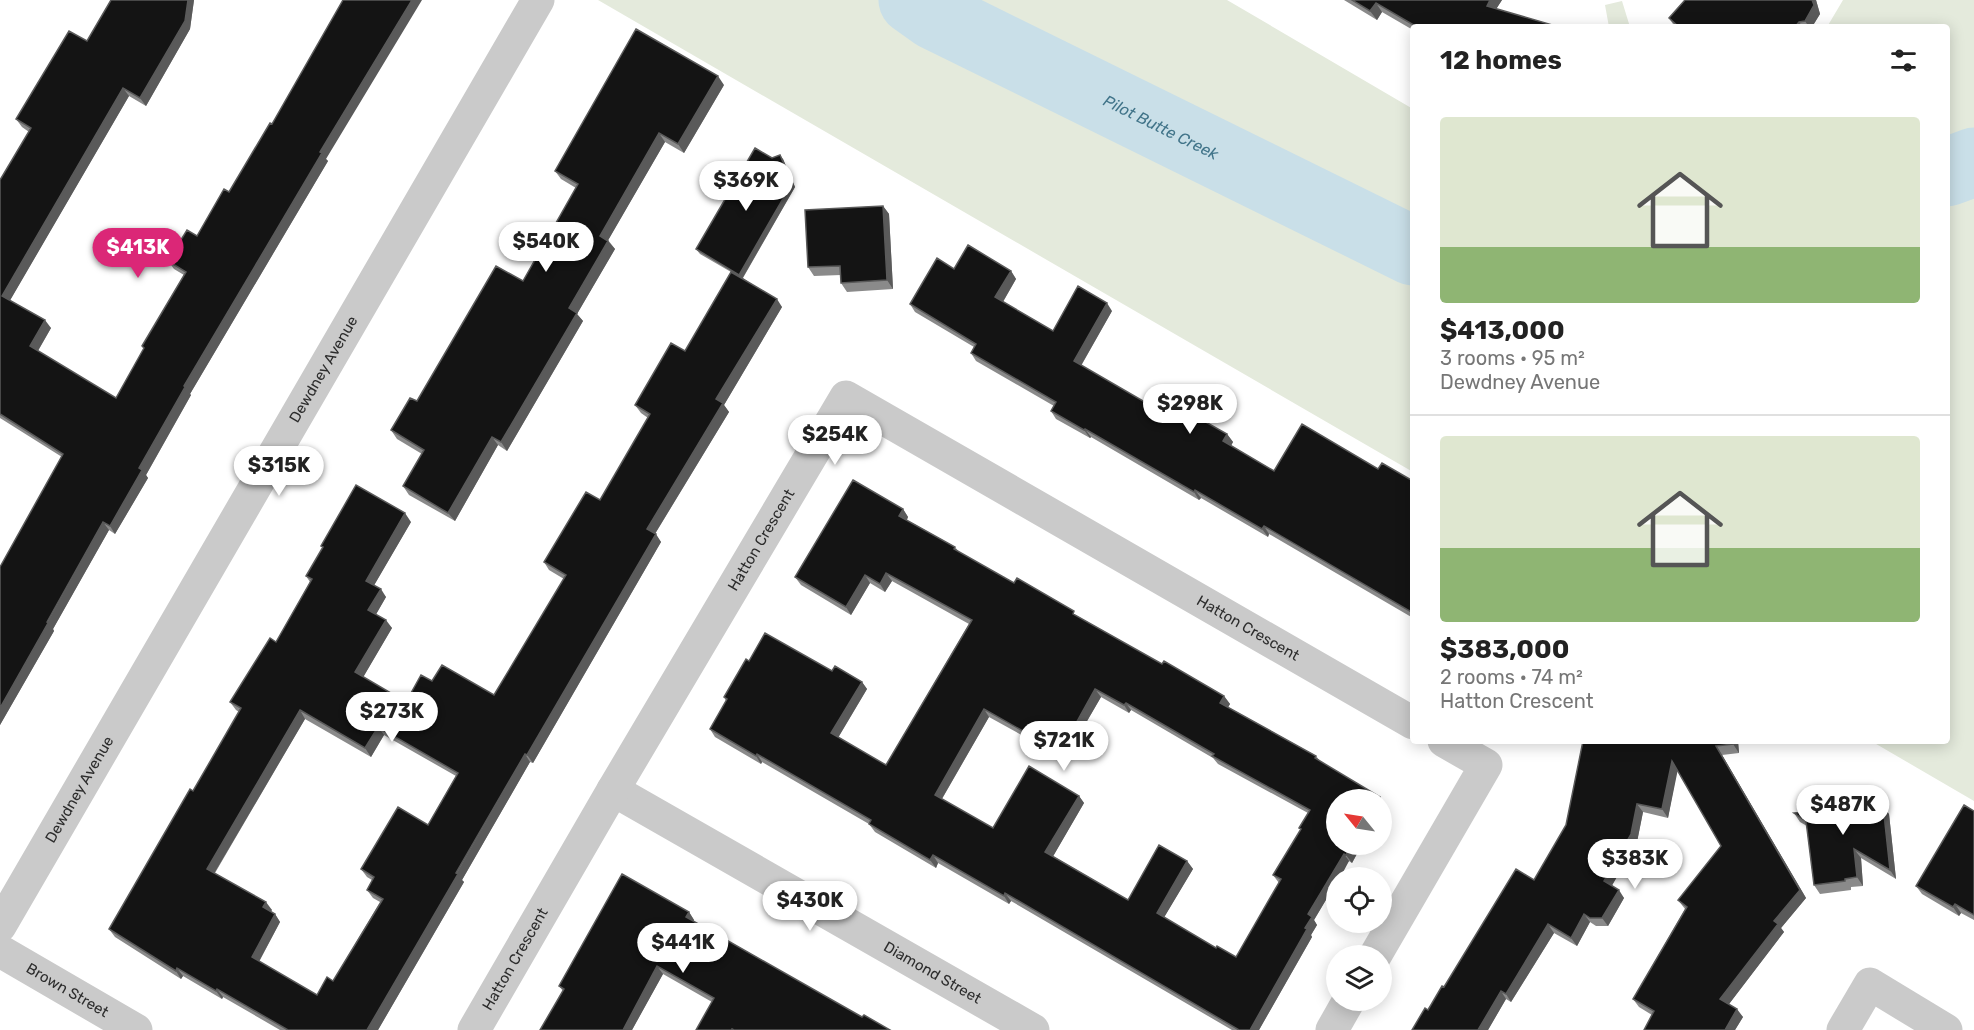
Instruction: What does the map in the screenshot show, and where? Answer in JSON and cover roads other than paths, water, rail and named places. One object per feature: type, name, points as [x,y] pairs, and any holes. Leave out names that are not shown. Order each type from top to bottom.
[{"type":"street","name":"Dewdney Avenue","points":[[0,926],[538,0]]},
{"type":"street","name":"Hatton Crescent","points":[[474,1030],[846,397],[1410,721]]},
{"type":"street","points":[[1381,945],[1486,765],[1449,744]]},
{"type":"street","name":"Diamond Street","points":[[613,790],[1033,1030]]},
{"type":"street","name":"Brown Street","points":[[0,951],[136,1030]]},
{"type":"street","points":[[1844,1030],[1870,984],[1946,1030]]},
{"type":"street","points":[[1332,1030],[1343,1011]]},
{"type":"waterway","name":"Pilot Butte Creek","points":[[913,0],[934,15],[1410,250]]},
{"type":"waterway","name":"Pilot Butte Creek","points":[[1950,171],[1974,162]]}]
